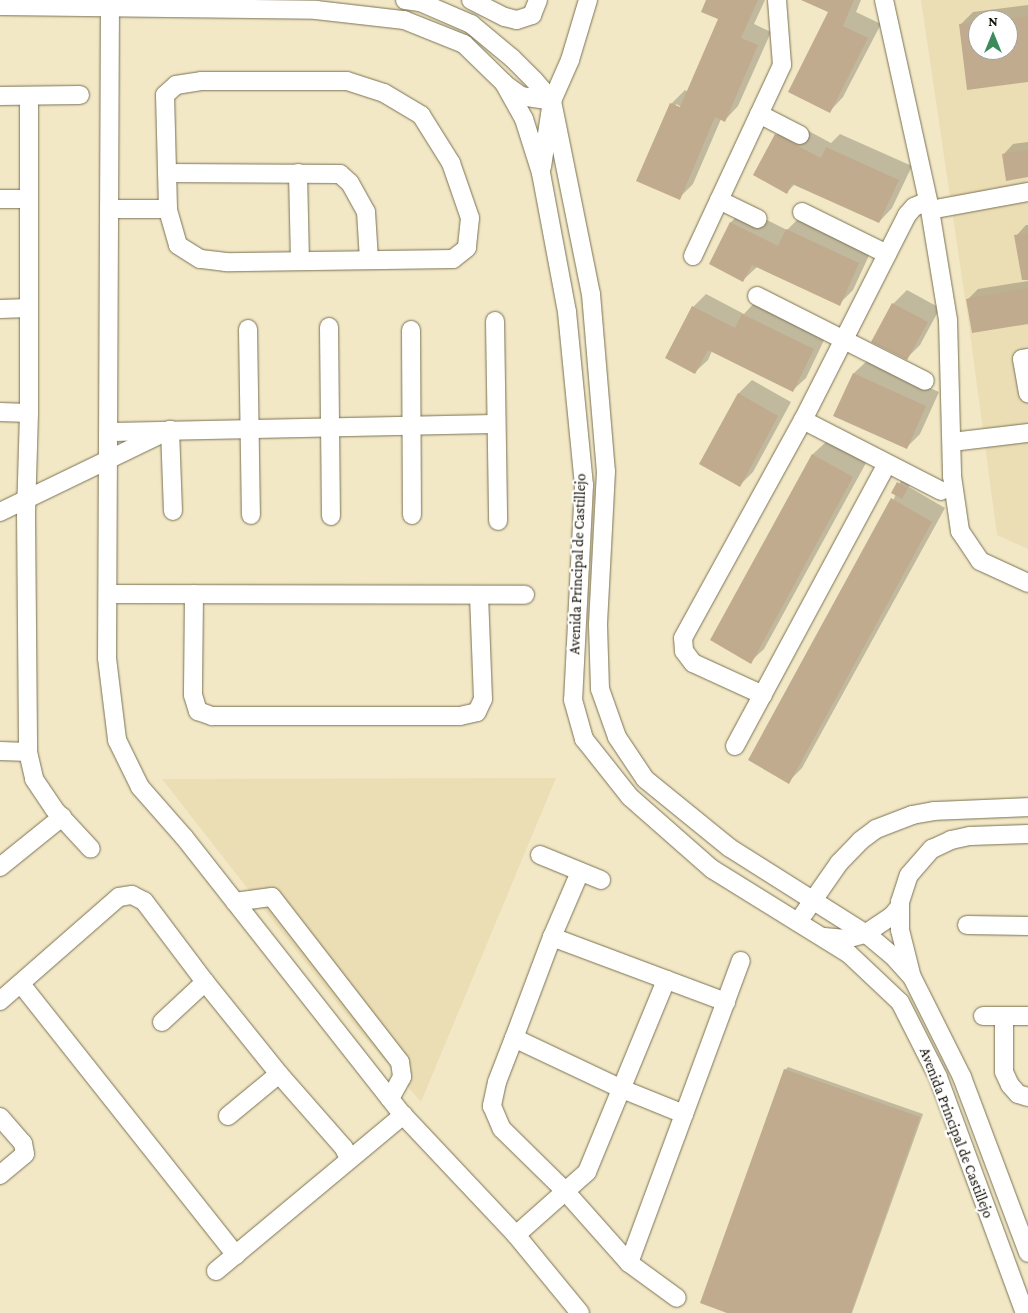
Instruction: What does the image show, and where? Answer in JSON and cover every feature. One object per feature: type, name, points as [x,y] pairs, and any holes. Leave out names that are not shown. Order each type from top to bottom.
[{"type":"street","name":"Avenida Principal de Castillejo","points":[[405,0],[420,2],[470,24],[512,58],[552,101],[592,304],[606,471],[598,625],[600,689],[617,737],[645,779],[730,848],[865,934],[892,955],[912,977],[962,1077],[1028,1253]]},
{"type":"street","points":[[471,0],[505,17],[517,20],[532,15],[538,0]]},
{"type":"street","points":[[541,173],[552,101],[570,60],[588,0]]},
{"type":"street","points":[[693,256],[782,65],[776,0]]},
{"type":"street","points":[[884,0],[929,206],[948,320],[952,476],[960,531],[980,561],[1028,582]]},
{"type":"street","name":"Avenida Principal de Castillejo","points":[[0,6],[110,4],[331,6],[404,20],[464,44],[504,82],[524,119],[541,173],[567,312],[584,485],[573,700],[584,739],[630,797],[712,869],[849,954],[900,1002],[938,1077],[1025,1313]]},
{"type":"street","points":[[110,4],[110,432],[107,658],[117,740],[140,786],[235,902],[390,1099],[516,1235],[580,1313]]},
{"type":"street","points":[[201,81],[347,81],[384,92],[421,115],[451,164],[470,218],[467,248],[453,259],[226,262],[200,259],[178,245],[168,209],[167,174],[165,95],[176,85],[201,81]]},
{"type":"street","points":[[504,82],[521,96],[552,101]]},
{"type":"street","points":[[0,96],[80,95]]},
{"type":"street","points":[[29,96],[29,413],[26,505],[28,752],[34,779],[62,817],[91,849]]},
{"type":"street","points":[[759,114],[800,135]]},
{"type":"street","points":[[298,173],[300,261]]},
{"type":"street","points":[[167,174],[340,174],[350,184],[366,212],[369,260]]},
{"type":"street","points":[[763,695],[693,663],[684,651],[683,638],[803,420],[907,215],[914,206],[929,206],[1028,192]]},
{"type":"street","points":[[0,199],[29,199]]},
{"type":"street","points":[[719,200],[758,219]]},
{"type":"street","points":[[110,209],[168,209]]},
{"type":"street","points":[[802,212],[887,254]]},
{"type":"street","points":[[756,296],[925,381]]},
{"type":"street","points":[[0,309],[29,308]]},
{"type":"street","points":[[495,322],[498,521]]},
{"type":"street","points":[[328,327],[331,516]]},
{"type":"street","points":[[248,329],[250,514]]},
{"type":"street","points":[[411,330],[412,514]]},
{"type":"street","points":[[1028,358],[1022,359],[1028,393]]},
{"type":"street","points":[[0,412],[29,413]]},
{"type":"street","points":[[803,420],[886,465],[941,491]]},
{"type":"street","points":[[110,432],[496,424]]},
{"type":"street","points":[[26,505],[109,460],[170,430]]},
{"type":"street","points":[[170,430],[173,511]]},
{"type":"street","points":[[952,442],[1028,433]]},
{"type":"street","points":[[735,746],[886,465]]},
{"type":"street","points":[[108,594],[525,595]]},
{"type":"street","points":[[194,594],[193,695],[198,711],[212,716],[460,716],[477,712],[483,699],[479,595]]},
{"type":"street","points":[[0,752],[28,752]]},
{"type":"street","points":[[798,922],[812,899],[839,863],[860,841],[876,829],[912,815],[934,811],[1028,807]]},
{"type":"street","points":[[0,867],[62,817]]},
{"type":"street","points":[[912,977],[900,930],[900,906],[909,875],[932,849],[951,840],[970,836],[1028,834]]},
{"type":"street","points":[[540,855],[601,880]]},
{"type":"street","points":[[580,872],[552,938],[497,1082],[492,1106],[502,1129],[566,1191],[629,1262],[677,1298]]},
{"type":"street","points":[[0,1001],[119,897],[132,895],[144,901],[205,982],[279,1074],[344,1148],[350,1159]]},
{"type":"street","points":[[235,902],[250,898],[272,897],[400,1062],[402,1077],[390,1099]]},
{"type":"street","points":[[820,936],[839,940],[865,934],[878,926],[900,906]]},
{"type":"street","points":[[967,925],[1028,926]]},
{"type":"street","points":[[552,938],[726,1002]]},
{"type":"street","points":[[629,1262],[742,961]]},
{"type":"street","points":[[516,1235],[587,1172],[666,980]]},
{"type":"street","points":[[162,1022],[205,982]]},
{"type":"street","points":[[21,984],[236,1255]]},
{"type":"street","points":[[983,1016],[1028,1016]]},
{"type":"street","points":[[1004,1016],[1004,1072],[1010,1086],[1018,1094],[1028,1097]]},
{"type":"street","points":[[514,1038],[622,1089],[684,1114]]},
{"type":"street","points":[[228,1116],[279,1074]]},
{"type":"street","points":[[216,1271],[403,1115]]},
{"type":"street","points":[[0,1117],[23,1143],[25,1154],[0,1175]]},
{"type":"shaded area","points":[[921,0],[1028,0],[1028,549],[997,535],[969,326]]},
{"type":"shaded area","points":[[556,778],[421,1102],[359,1031],[162,779]]},
{"type":"building","points":[[706,0],[758,0],[741,38],[758,45],[725,122],[715,117],[680,200],[636,181],[670,103],[680,107],[718,19],[701,12]]},
{"type":"building","points":[[801,0],[854,0],[843,26],[868,38],[830,113],[788,92],[828,12]]},
{"type":"building","points":[[1028,16],[1028,82],[967,90],[959,24],[968,23],[968,60],[1018,60],[1018,17]]},
{"type":"building","points":[[775,134],[821,158],[826,147],[899,180],[879,223],[792,184],[787,194],[753,175]]},
{"type":"building","points":[[1028,150],[1028,177],[1006,181],[1002,154]]},
{"type":"building","points":[[730,222],[778,246],[786,229],[859,263],[840,306],[752,265],[743,282],[709,264]]},
{"type":"building","points":[[1028,233],[1028,280],[1022,280],[1014,235]]},
{"type":"building","points":[[1028,288],[1028,324],[972,333],[966,299]]},
{"type":"building","points":[[892,303],[928,322],[907,360],[871,342]]},
{"type":"building","points":[[692,306],[735,328],[742,314],[814,349],[793,392],[708,350],[695,374],[665,358]]},
{"type":"building","points":[[853,373],[926,406],[907,449],[833,416]]},
{"type":"building","points":[[738,393],[778,416],[740,487],[699,464]]},
{"type":"building","points":[[812,454],[853,477],[751,664],[710,640]]},
{"type":"building","points":[[897,482],[908,488],[902,499],[891,493]]},
{"type":"building","points":[[891,498],[932,522],[789,784],[748,760]]},
{"type":"building","points":[[784,1069],[920,1117],[851,1313],[727,1313],[700,1303]]}]
